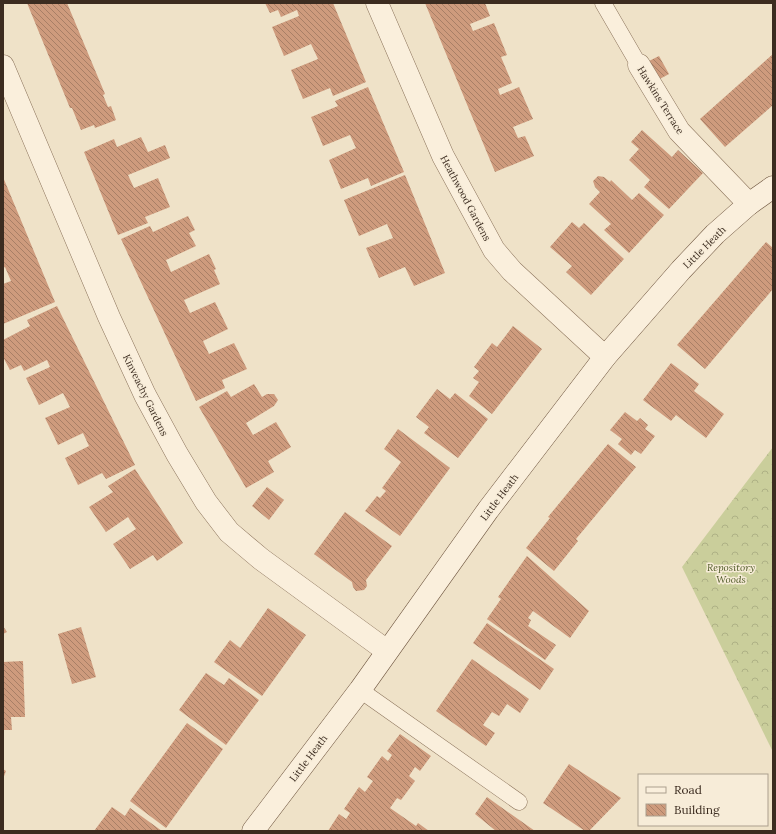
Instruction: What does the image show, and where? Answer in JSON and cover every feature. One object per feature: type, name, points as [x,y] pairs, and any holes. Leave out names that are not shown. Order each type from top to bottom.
[{"type":"street","name":"Heathwood Gardens","points":[[377,3],[444,156],[494,250],[523,282],[605,357]]},
{"type":"street","name":"Hawkins Terrace","points":[[639,65],[679,131],[749,204]]},
{"type":"street","name":"Kinveachy Gardens","points":[[3,66],[109,316],[145,395],[177,454],[206,502],[229,532],[261,559],[387,651]]},
{"type":"street","name":"Little Heath","points":[[253,831],[360,690],[488,510],[605,357],[681,270],[715,234],[749,204],[773,187]]},
{"type":"lane","name":"Hawkins Terrace","points":[[603,3],[639,65]]},
{"type":"lane","points":[[360,690],[518,802]]},
{"type":"green space","name":"Repository Woods","points":[[773,447],[773,752],[682,567]]},
{"type":"building","points":[[27,3],[67,3],[105,94],[103,95],[108,107],[111,106],[116,120],[95,128],[94,125],[81,130],[72,108],[70,108]]},
{"type":"building","points":[[265,3],[333,3],[366,82],[333,96],[330,88],[303,99],[291,70],[318,59],[311,44],[284,56],[272,27],[299,16],[297,10],[281,17],[278,10],[270,13]]},
{"type":"building","points":[[425,3],[485,3],[490,16],[470,24],[473,31],[494,23],[507,55],[501,57],[512,83],[498,89],[500,95],[519,87],[533,119],[513,127],[518,138],[525,136],[534,156],[495,172]]},
{"type":"building","points":[[773,54],[773,105],[725,147],[700,119]]},
{"type":"building","points":[[659,56],[669,74],[656,81],[647,62]]},
{"type":"building","points":[[368,87],[404,172],[371,186],[368,178],[341,189],[329,160],[356,148],[350,135],[323,146],[311,117],[338,106],[335,101]]},
{"type":"building","points":[[642,130],[672,157],[678,150],[703,173],[669,209],[644,187],[650,180],[629,160],[639,149],[631,142]]},
{"type":"building","points":[[141,137],[148,152],[165,145],[170,158],[128,175],[134,188],[158,178],[170,207],[145,217],[148,223],[118,235],[84,152],[114,139],[117,147]]},
{"type":"building","points":[[405,175],[445,273],[414,286],[405,267],[379,278],[366,248],[393,238],[387,224],[359,236],[344,200]]},
{"type":"building","points":[[598,176],[604,177],[610,182],[611,180],[632,200],[639,193],[664,215],[629,253],[604,230],[611,224],[589,204],[600,192],[595,187],[593,181]]},
{"type":"building","points":[[3,177],[55,302],[3,324],[3,284],[11,281],[5,267],[3,268]]},
{"type":"building","points":[[188,216],[195,230],[189,233],[196,246],[166,260],[171,272],[209,254],[216,269],[214,270],[220,284],[184,300],[190,313],[215,302],[228,329],[203,341],[209,354],[234,343],[247,369],[222,380],[225,388],[196,401],[121,239],[150,226],[153,232]]},
{"type":"building","points":[[572,222],[579,228],[584,223],[624,259],[591,295],[566,272],[572,266],[550,247]]},
{"type":"building","points":[[766,242],[773,248],[773,289],[705,369],[677,345]]},
{"type":"building","points":[[57,306],[135,465],[106,479],[102,473],[78,485],[65,458],[89,446],[83,433],[58,445],[45,418],[70,407],[63,393],[39,405],[26,378],[50,367],[47,360],[24,371],[21,365],[10,370],[3,357],[3,340],[30,326],[27,320]]},
{"type":"building","points":[[513,326],[542,349],[492,414],[469,396],[479,382],[473,378],[479,371],[474,367],[492,343],[497,347]]},
{"type":"building","points":[[671,363],[699,384],[694,391],[724,414],[706,438],[676,415],[671,421],[643,400]]},
{"type":"building","points":[[254,384],[262,397],[267,394],[274,394],[278,400],[274,406],[246,423],[253,435],[276,422],[291,447],[268,461],[274,472],[246,488],[199,407],[227,391],[231,397]]},
{"type":"building","points":[[437,389],[450,399],[455,393],[488,419],[458,458],[424,433],[429,427],[416,417]]},
{"type":"building","points":[[625,412],[637,421],[640,418],[648,425],[645,429],[655,436],[641,454],[635,450],[631,455],[618,444],[622,439],[610,430]]},
{"type":"building","points":[[398,429],[450,468],[400,536],[365,511],[377,496],[380,498],[386,491],[382,488],[401,462],[384,449]]},
{"type":"building","points":[[608,444],[636,467],[576,539],[578,541],[554,571],[526,548],[550,518],[548,517]]},
{"type":"building","points":[[135,469],[183,543],[157,561],[153,555],[130,569],[113,544],[136,529],[128,517],[106,532],[89,507],[113,492],[108,486]]},
{"type":"building","points":[[267,487],[284,500],[269,520],[252,506]]},
{"type":"building","points":[[345,512],[392,546],[366,580],[367,586],[364,590],[356,591],[352,582],[314,554]]},
{"type":"building","points":[[527,556],[589,611],[570,638],[533,611],[528,618],[531,620],[528,626],[556,645],[545,660],[487,619],[501,599],[498,597]]},
{"type":"building","points":[[268,608],[306,635],[262,696],[214,662],[230,640],[240,648]]},
{"type":"building","points":[[487,623],[554,669],[540,690],[473,643]]},
{"type":"building","points":[[3,626],[7,632],[3,634]]},
{"type":"building","points":[[81,627],[96,677],[72,684],[58,634]]},
{"type":"building","points":[[472,659],[529,699],[520,713],[507,704],[499,716],[492,712],[483,725],[495,733],[486,746],[436,711]]},
{"type":"building","points":[[23,661],[25,717],[11,717],[12,730],[3,730],[3,662]]},
{"type":"building","points":[[206,673],[224,685],[229,678],[259,700],[226,745],[179,710]]},
{"type":"building","points":[[187,723],[223,749],[166,828],[130,801]]},
{"type":"building","points":[[400,734],[431,756],[420,771],[415,767],[409,776],[415,781],[401,800],[397,798],[390,808],[416,826],[418,823],[429,831],[328,831],[339,814],[346,819],[350,813],[344,809],[359,787],[365,792],[373,781],[367,777],[382,756],[388,761],[392,755],[387,751]]},
{"type":"building","points":[[569,764],[621,798],[589,831],[585,831],[543,803]]},
{"type":"building","points":[[3,769],[6,771],[3,779]]},
{"type":"building","points":[[487,797],[535,831],[496,831],[475,814]]},
{"type":"building","points":[[112,807],[125,816],[130,808],[162,831],[94,831]]}]
